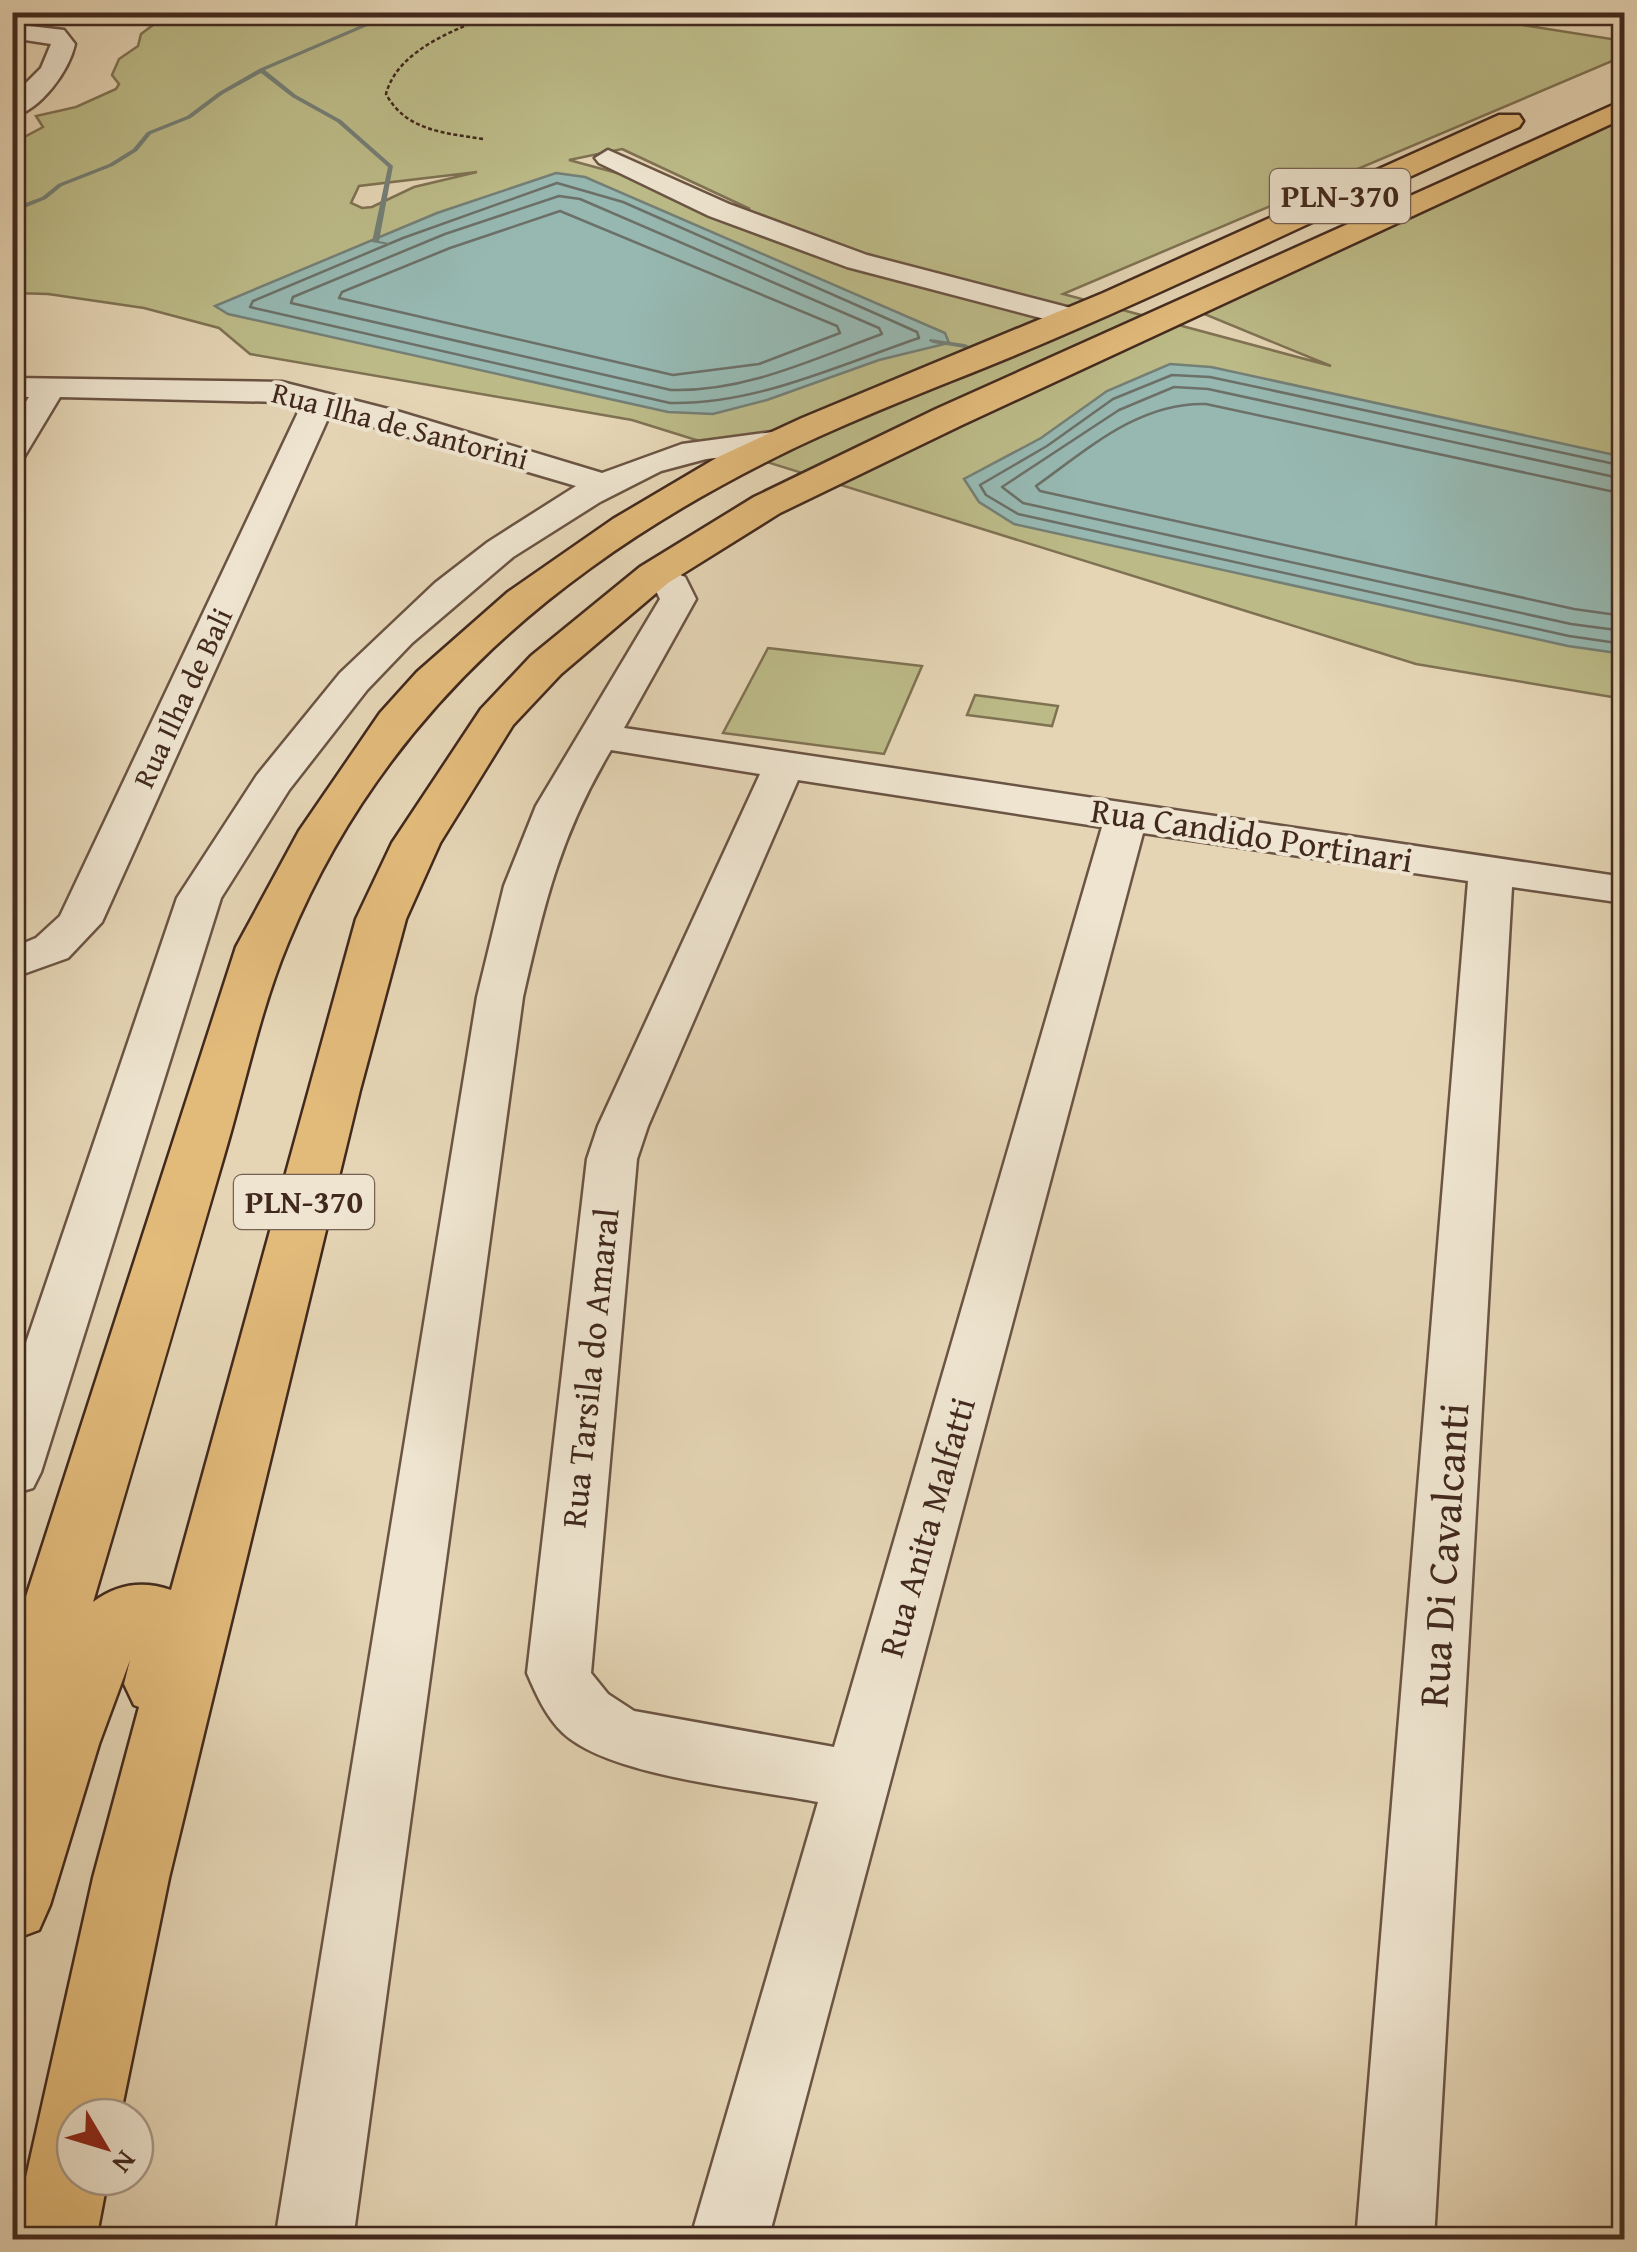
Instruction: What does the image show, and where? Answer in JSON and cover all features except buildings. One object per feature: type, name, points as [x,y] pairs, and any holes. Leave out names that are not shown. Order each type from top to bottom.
[{"type":"main road","name":"PLN-370","points":[[12,1754],[261,947],[296,873],[346,790],[398,719],[455,660],[520,604],[584,557],[704,480],[780,441],[1075,318],[1538,108]]},
{"type":"main road","name":"PLN-370","points":[[84,2097],[131,1878],[333,1090],[381,920],[416,842],[496,718],[546,665],[654,575],[706,539],[831,473],[1624,108]]},
{"type":"main road","points":[[12,1905],[63,1744],[106,1630],[130,1612],[145,1610],[166,1620],[171,1643],[144,1732],[129,1811],[126,1843],[131,1878]]},
{"type":"main road","points":[[53,2240],[62,2197]]},
{"type":"street","points":[[12,22],[33,12]]},
{"type":"street","points":[[12,31],[62,39],[62,52],[35,92],[12,110]]},
{"type":"street","points":[[608,158],[732,216],[857,261],[1075,318]]},
{"type":"street","name":"Rua Ilha de Santorini","points":[[12,387],[256,389],[320,400],[604,484]]},
{"type":"street","points":[[12,450],[51,387]]},
{"type":"street","name":"Rua Ilha de Bali","points":[[12,964],[52,948],[80,922],[320,400]]},
{"type":"street","points":[[12,1472],[199,898],[241,826],[329,704],[471,570],[604,484],[680,455],[780,441]]},
{"type":"street","points":[[314,2240],[500,997],[526,886],[557,806],[631,688],[678,599],[672,585],[654,575]]},
{"type":"street","name":"Rua Candido Portinari","points":[[592,748],[779,777],[878,782],[1127,815],[1624,890]]},
{"type":"street","name":"Rua Tarsila do Amaral","points":[[779,777],[623,1126],[612,1159],[559,1673],[578,1710],[601,1728],[628,1738],[856,1780]]},
{"type":"street","name":"Rua Anita Malfatti","points":[[729,2240],[1127,815]]},
{"type":"street","name":"Rua Di Cavalcanti","points":[[1396,2240],[1491,871]]},
{"type":"path","points":[[483,139],[438,130],[406,118],[387,98],[389,84],[416,52],[501,12]]},
{"type":"shaded area","points":[[1440,12],[1624,41],[1624,56],[1063,294],[1331,366],[1192,309],[1624,107],[1624,699],[1416,664],[632,420],[250,354],[219,328],[144,308],[13,293],[13,143],[43,127],[36,116],[76,107],[116,89],[119,84],[112,75],[119,59],[138,46],[141,34],[169,13]],"holes":[[[622,149],[750,209],[569,160]],[[477,172],[414,187],[372,207],[351,203],[359,186]]]},
{"type":"shaded area","points":[[768,648],[922,666],[884,754],[723,733]]},
{"type":"shaded area","points":[[975,695],[1058,706],[1052,726],[967,715]]},
{"type":"water","points":[[556,173],[585,177],[945,333],[949,343],[879,360],[767,400],[713,414],[668,412],[228,314],[215,306],[437,213]]},
{"type":"water","points":[[1170,364],[1211,367],[1624,457],[1624,654],[1568,646],[1014,524],[979,502],[964,479],[1041,438],[1107,391]]},
{"type":"waterway","points":[[261,70],[398,12]]},
{"type":"waterway","points":[[12,211],[44,198],[60,185],[111,165],[135,150],[149,133],[189,117],[261,70]]},
{"type":"waterway","points":[[261,70],[294,96],[339,121],[391,167],[375,242],[387,244]]},
{"type":"waterway","points":[[933,341],[965,346]]}]
